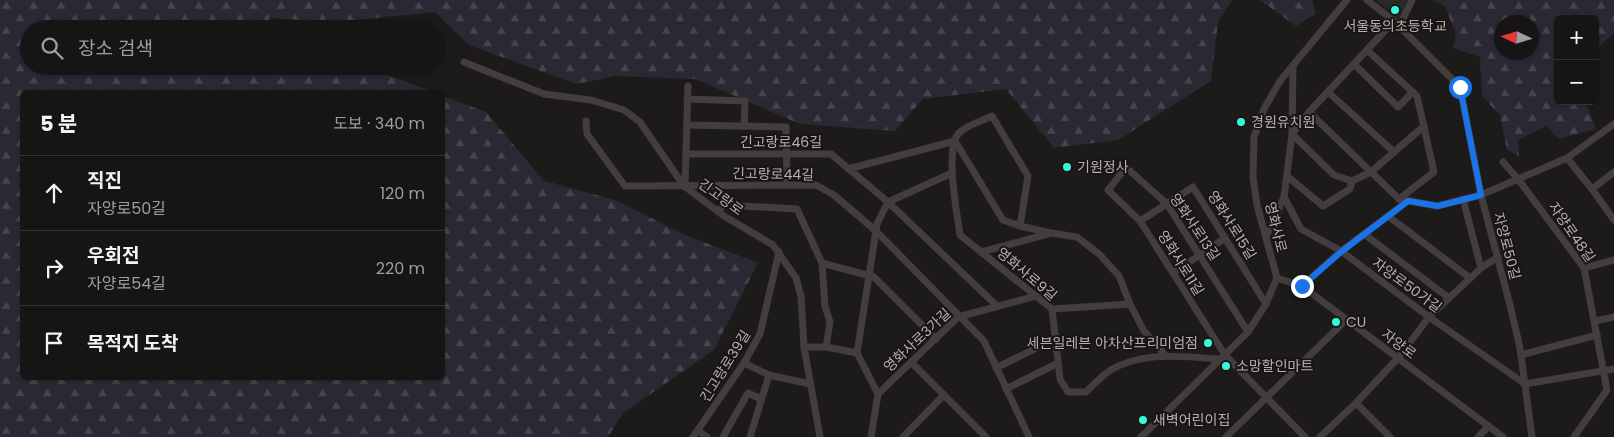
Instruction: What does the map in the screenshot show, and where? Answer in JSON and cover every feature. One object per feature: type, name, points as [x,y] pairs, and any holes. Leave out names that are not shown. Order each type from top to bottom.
[{"type":"street","name":"영화사로","points":[[1277,278],[1257,205],[1253,177],[1254,137],[1264,109],[1280,82],[1347,0]]},
{"type":"street","points":[[1367,0],[1396,24]]},
{"type":"street","points":[[1292,134],[1309,112],[1367,50],[1396,24],[1412,0]]},
{"type":"street","name":"자양로50길","points":[[1396,24],[1460,87],[1481,195],[1521,355],[1532,437]]},
{"type":"street","points":[[1367,50],[1417,96],[1434,172],[1399,199]]},
{"type":"street","name":"긴고랑로","points":[[464,62],[544,94],[591,100],[624,110],[640,122],[684,186],[717,211],[773,245],[796,278],[801,296],[804,347],[820,437]]},
{"type":"street","points":[[1354,64],[1398,107],[1413,92]]},
{"type":"street","points":[[1266,237],[1284,198],[1292,134],[1293,66]]},
{"type":"street","points":[[684,186],[688,86]]},
{"type":"street","points":[[1328,92],[1394,152]]},
{"type":"street","points":[[687,99],[744,101],[744,126]]},
{"type":"street","points":[[1309,112],[1399,199],[1438,206],[1481,195],[1567,158],[1614,124]]},
{"type":"street","points":[[955,141],[959,132],[992,116],[1028,176],[1020,226]]},
{"type":"street","name":"긴고랑로44길","points":[[586,121],[587,134],[625,186],[816,185],[834,195],[876,231],[958,317],[984,341],[1029,437]]},
{"type":"street","points":[[687,125],[786,127],[787,185]]},
{"type":"street","points":[[1292,134],[1334,175],[1352,181],[1372,172],[1424,126]]},
{"type":"street","points":[[848,169],[955,141]]},
{"type":"street","points":[[955,141],[1003,220],[1051,233],[1077,236],[1099,254],[1118,276],[1144,331],[1165,355]]},
{"type":"street","name":"영화사로9길","points":[[955,141],[952,173],[960,235],[1052,309],[1060,379],[1068,392],[1086,392],[1109,372],[1132,361],[1165,355],[1223,357]]},
{"type":"street","name":"긴고랑로46길","points":[[686,154],[831,154],[888,202],[997,306]]},
{"type":"street","points":[[1567,158],[1614,220]]},
{"type":"street","name":"자양로48길","points":[[1503,162],[1518,179],[1584,268],[1607,390],[1574,437]]},
{"type":"street","name":"영화사로13길","points":[[1108,190],[1124,170],[1129,170],[1167,204],[1248,332]]},
{"type":"street","points":[[1592,189],[1614,172]]},
{"type":"street","points":[[871,437],[878,394],[856,353],[876,224],[888,202],[952,173]]},
{"type":"street","points":[[1287,176],[1323,206],[1350,189],[1352,181]]},
{"type":"street","name":"영화사로15길","points":[[1140,221],[1194,187],[1266,304]]},
{"type":"street","name":"영화사로11길","points":[[1108,190],[1140,221],[1223,357],[1305,437]]},
{"type":"street","name":"자양로50가길","points":[[1284,198],[1301,230],[1341,252],[1524,384]]},
{"type":"street","points":[[1463,199],[1481,268]]},
{"type":"street","points":[[1302,286],[1341,252],[1408,201]]},
{"type":"street","points":[[717,211],[725,204],[797,209],[822,263],[825,306],[830,322],[826,348]]},
{"type":"street","points":[[1388,216],[1470,278]]},
{"type":"street","name":"영화사로9길","points":[[981,252],[1051,233]]},
{"type":"street","points":[[1364,234],[1449,298]]},
{"type":"street","points":[[1172,272],[1225,238]]},
{"type":"street","name":"긴고랑로39길","points":[[707,437],[695,434],[744,363],[760,334],[779,252]]},
{"type":"street","points":[[1320,437],[1398,358],[1429,317],[1481,268],[1498,257]]},
{"type":"street","points":[[1584,268],[1614,260]]},
{"type":"street","points":[[822,263],[874,277],[936,339]]},
{"type":"street","points":[[1131,437],[1144,436],[1248,332],[1266,304],[1277,278]]},
{"type":"street","name":"자양로","points":[[1277,278],[1302,286],[1503,437]]},
{"type":"street","name":"영화사로3가길","points":[[878,394],[958,317],[1036,296]]},
{"type":"street","points":[[1052,309],[1130,304]]},
{"type":"street","points":[[1594,321],[1614,317]]},
{"type":"street","points":[[1226,437],[1346,320]]},
{"type":"street","points":[[1521,355],[1597,334]]},
{"type":"street","points":[[996,368],[1055,339]]},
{"type":"street","points":[[804,347],[826,348],[856,353]]},
{"type":"street","points":[[912,362],[986,437]]},
{"type":"street","points":[[744,363],[769,375],[810,384]]},
{"type":"street","points":[[1006,389],[1058,363]]},
{"type":"street","points":[[1524,384],[1614,369]]},
{"type":"street","points":[[750,437],[769,375]]},
{"type":"street","points":[[723,437],[748,393],[761,399]]},
{"type":"street","points":[[906,436],[944,395]]},
{"type":"street","points":[[1356,402],[1390,437]]},
{"type":"street","points":[[1478,437],[1489,426]]},
{"type":"shaded area","name":"서울동의초등학교","points":[[1376,0],[1408,0],[1398,19]]},
{"type":"green space","points":[[0,0],[1232,0],[1218,22],[1211,81],[1118,140],[1054,148],[1006,89],[923,99],[895,131],[800,124],[695,79],[615,76],[576,84],[469,45],[435,12],[357,20],[269,18],[270,20],[20,20],[20,75],[388,75],[429,90],[20,90],[20,380],[445,380],[445,97],[486,112],[544,181],[615,200],[683,234],[758,263],[714,350],[623,413],[608,437],[0,437]]},
{"type":"green space","points":[[1260,0],[1312,0],[1316,13],[1296,26]]},
{"type":"green space","points":[[1432,0],[1614,0],[1614,33],[1599,46],[1599,15],[1554,15],[1554,105],[1587,105],[1596,129],[1559,139],[1546,126],[1518,140],[1519,156],[1507,150],[1500,115],[1482,96],[1480,57],[1453,48],[1456,35],[1445,6]]},
{"type":"place","name":"서울동의초등학교","points":[[1395,10]]},
{"type":"place","name":"경원유치원","points":[[1241,122]]},
{"type":"place","name":"기원정사","points":[[1067,167]]},
{"type":"place","name":"CU","points":[[1336,322]]},
{"type":"place","name":"세븐일레븐 아차산프리미엄점","points":[[1208,343]]},
{"type":"place","name":"소망할인마트","points":[[1226,366]]},
{"type":"place","name":"새벽어린이집","points":[[1143,420]]},
{"type":"route","points":[[1302,286],[1341,252],[1408,201],[1438,206],[1481,195],[1460,87]]}]
